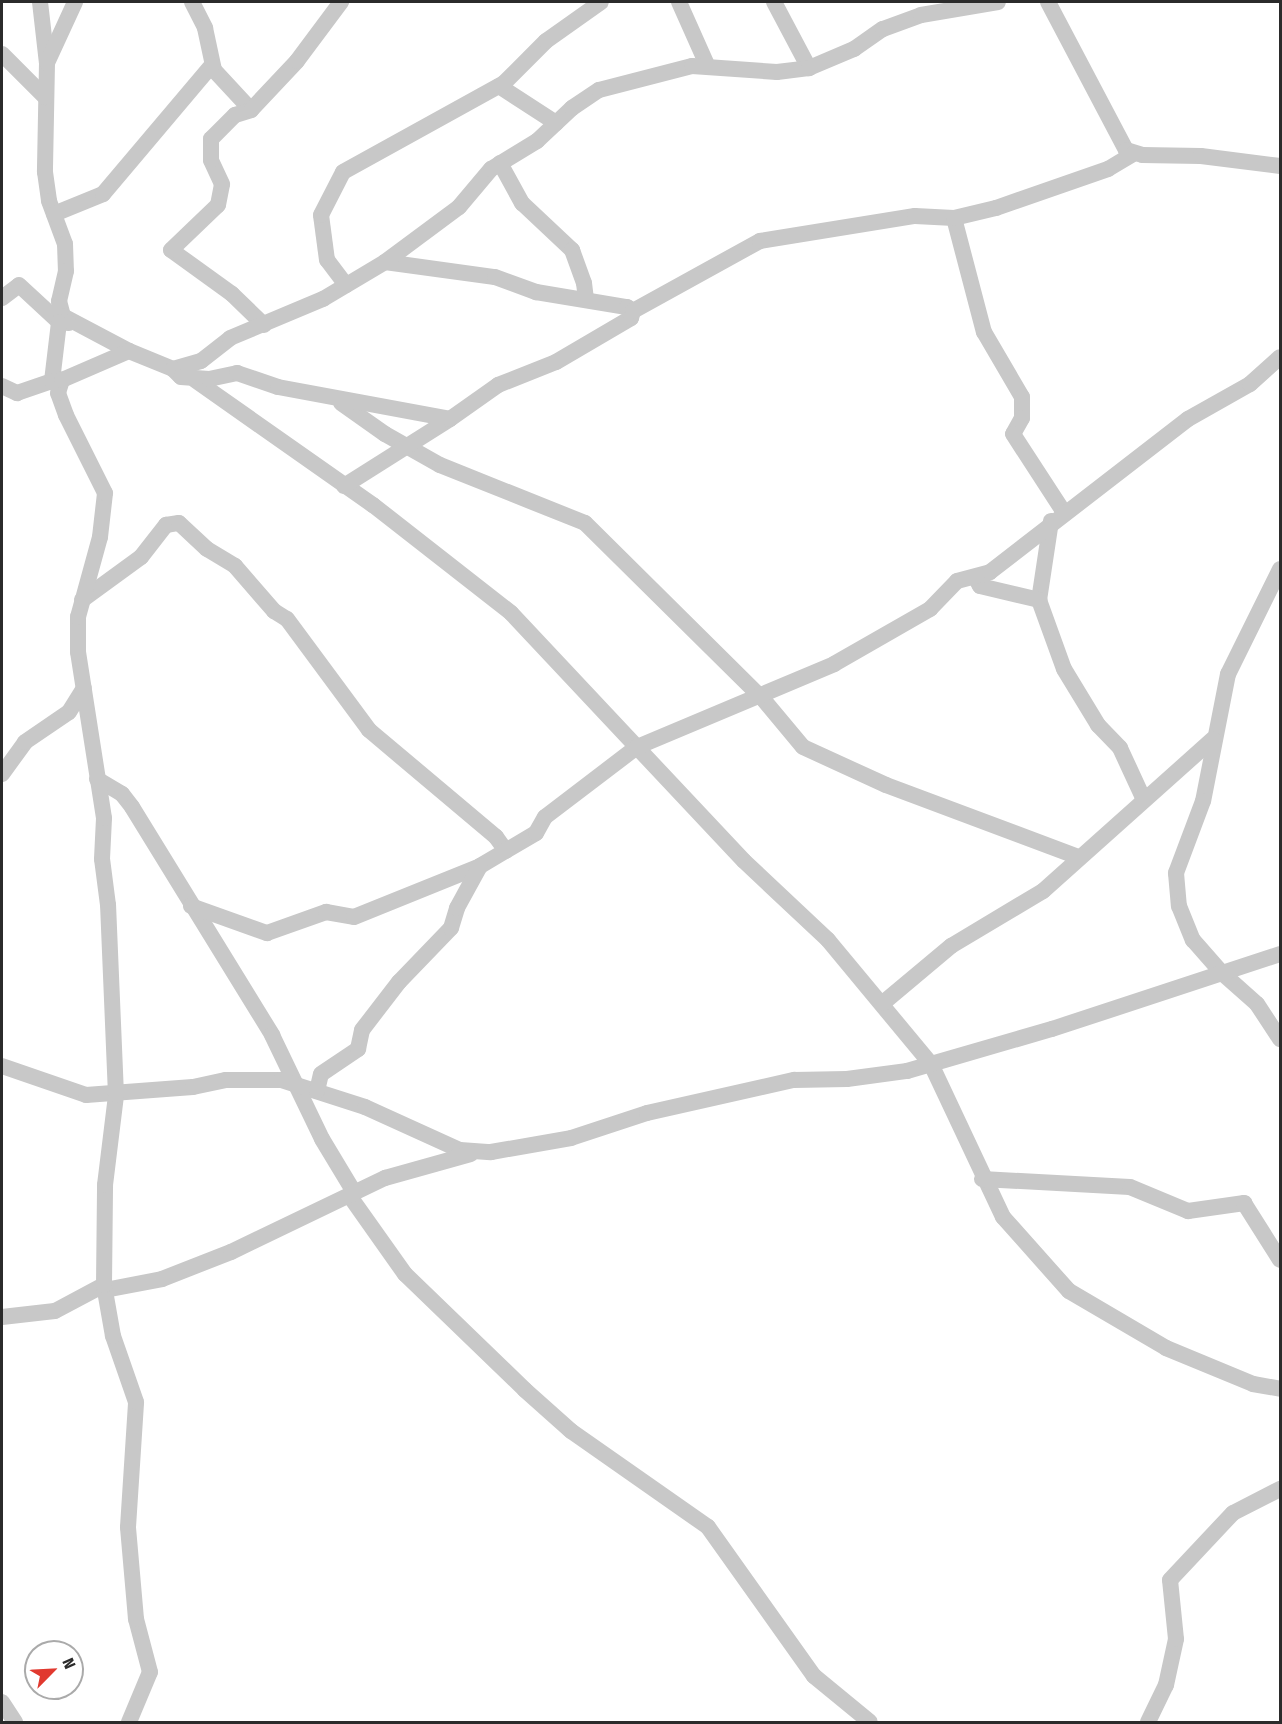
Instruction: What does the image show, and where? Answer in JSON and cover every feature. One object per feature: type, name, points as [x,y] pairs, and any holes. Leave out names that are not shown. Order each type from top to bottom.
[{"type":"street","points":[[40,2],[47,63],[45,172],[65,253],[66,271],[59,301],[66,323],[55,383],[70,425],[105,493],[100,537],[82,600],[78,652],[104,818],[102,859],[108,905],[116,1095],[105,1185],[105,1287],[113,1336],[136,1402],[128,1538],[136,1619],[150,1672],[129,1722]]},
{"type":"street","points":[[47,63],[75,2]]},
{"type":"street","points":[[264,325],[232,294],[171,250],[218,206],[222,184],[211,160],[211,139],[235,115],[251,110],[297,61],[341,2]]},
{"type":"street","points":[[346,285],[327,260],[321,215],[343,172],[499,86],[546,41],[601,2]]},
{"type":"street","points":[[679,2],[708,67]]},
{"type":"street","points":[[774,2],[809,68]]},
{"type":"street","points":[[909,2],[921,15]]},
{"type":"street","points":[[173,369],[201,361],[230,338],[264,325],[346,285],[385,262],[459,207],[475,183],[500,163],[537,141],[556,123],[599,90],[663,71],[708,67],[777,72],[809,68],[854,49],[883,29],[921,15],[998,2]]},
{"type":"street","points":[[1048,2],[1121,144],[1133,154]]},
{"type":"street","points":[[196,3],[212,65],[251,110]]},
{"type":"street","points":[[2,54],[45,97]]},
{"type":"street","points":[[54,214],[103,194],[212,65]]},
{"type":"street","points":[[499,86],[556,123]]},
{"type":"street","points":[[385,262],[454,269],[495,277],[536,292],[633,311],[760,241],[915,216],[954,218],[996,208],[1100,172],[1133,154],[1201,156],[1281,166]]},
{"type":"street","points":[[500,163],[522,204],[573,250],[586,300]]},
{"type":"street","points":[[954,218],[984,332],[1022,397],[1022,418],[1013,434],[1060,508]]},
{"type":"street","points":[[2,298],[19,285],[66,323],[173,369],[182,377],[195,380],[439,554],[503,606],[575,678],[744,861],[828,940],[883,1003],[931,1064],[982,1179],[1022,1242],[1069,1291],[1166,1348],[1253,1384],[1281,1389]]},
{"type":"street","points":[[344,486],[409,447],[498,385],[556,362],[631,318],[633,311]]},
{"type":"street","points":[[2,386],[17,393],[55,383],[129,351]]},
{"type":"street","points":[[1143,800],[1120,748],[1098,724],[1064,669],[1039,600],[1051,526],[1060,508],[1188,419],[1250,384],[1281,357]]},
{"type":"street","points":[[195,380],[237,373],[278,387],[338,400],[450,419]]},
{"type":"street","points":[[338,400],[409,447],[509,495],[576,516],[758,694],[797,741],[812,752],[886,785],[1079,857]]},
{"type":"street","points":[[82,600],[141,557],[166,525],[179,524],[207,549],[235,566],[274,611],[287,619],[369,730],[496,837],[506,851]]},
{"type":"street","points":[[977,581],[1051,526]]},
{"type":"street","points":[[1281,569],[1228,674],[1213,740],[1203,801],[1195,830],[1179,863],[1177,888],[1185,927],[1221,972],[1257,1004],[1281,1039]]},
{"type":"street","points":[[191,906],[267,933],[327,912],[354,917],[480,866],[536,833],[545,817],[637,747],[758,694],[834,664],[936,603],[957,582],[977,581],[1039,600]]},
{"type":"street","points":[[2,774],[26,741],[69,712],[84,688]]},
{"type":"street","points":[[883,1003],[951,946],[1030,900],[1213,740]]},
{"type":"street","points":[[97,779],[122,794],[299,1085],[322,1139],[352,1193],[405,1275],[571,1431],[708,1527],[814,1676],[870,1722]]},
{"type":"street","points":[[317,1091],[321,1074],[358,1049],[362,1030],[399,982],[451,928],[457,908],[480,866]]},
{"type":"street","points":[[2,1317],[55,1311],[105,1287],[162,1279],[231,1252],[385,1178],[471,1154],[571,1138],[657,1111],[794,1080],[888,1074],[931,1064],[1052,1029],[1281,954]]},
{"type":"street","points":[[2,1066],[71,1092],[116,1095],[253,1078],[299,1085],[365,1107],[471,1154]]},
{"type":"street","points":[[982,1179],[1130,1187],[1188,1211],[1244,1203],[1281,1260]]},
{"type":"street","points":[[1148,1722],[1166,1685],[1176,1639],[1168,1591],[1170,1580],[1233,1513],[1281,1489]]},
{"type":"street","points":[[2,1702],[15,1722]]}]
